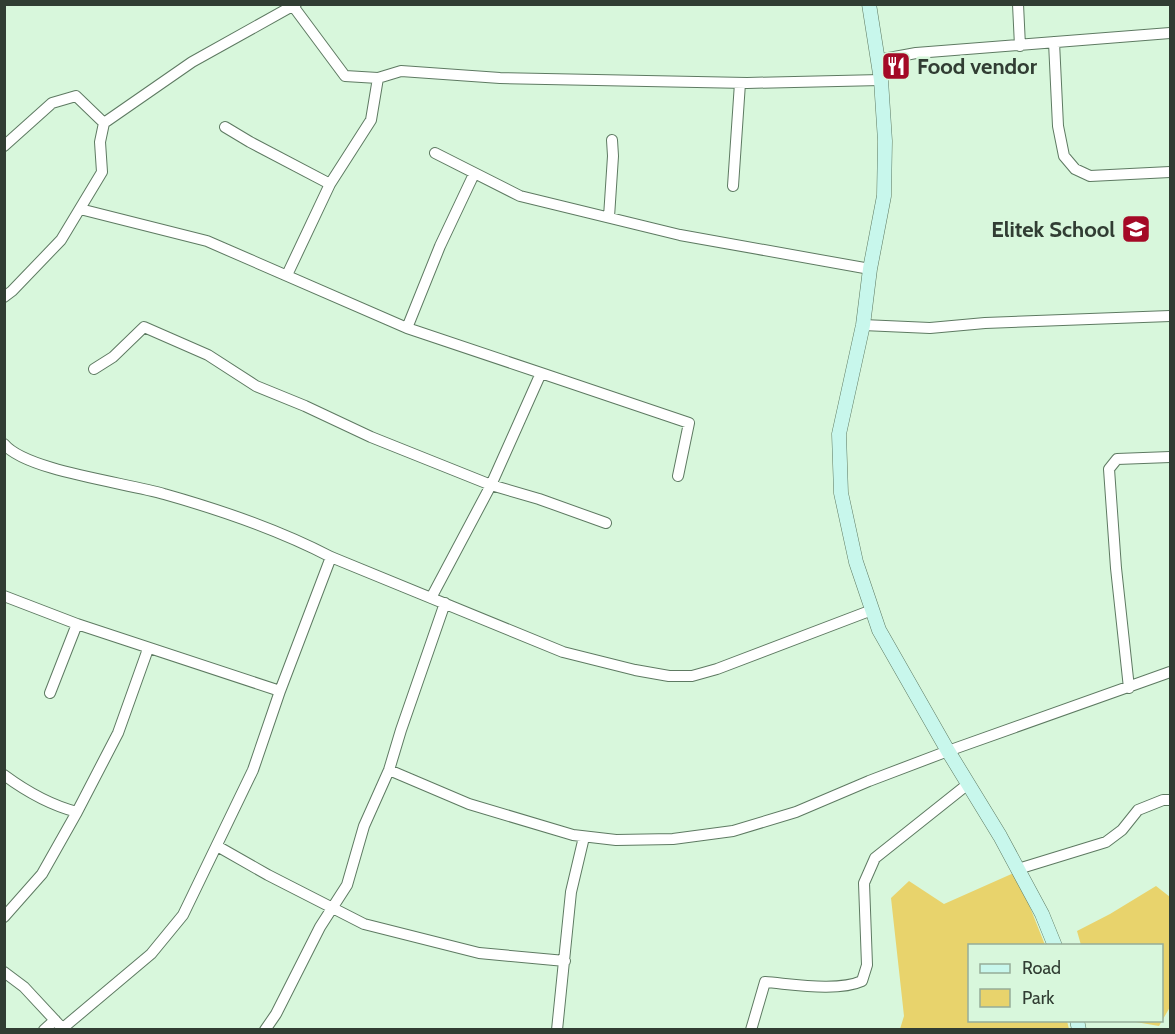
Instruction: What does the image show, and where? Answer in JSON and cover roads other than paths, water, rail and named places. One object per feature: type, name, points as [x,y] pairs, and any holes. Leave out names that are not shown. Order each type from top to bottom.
[{"type":"main road","points":[[869,4],[881,80],[885,141],[884,196],[870,269],[863,325],[839,434],[841,493],[856,562],[888,648],[1018,869],[1042,914],[1055,944]]},
{"type":"street","points":[[1018,4],[1020,46]]},
{"type":"street","points":[[4,297],[61,240],[102,172],[100,142],[104,123],[192,62],[294,5],[345,76],[378,78],[401,71],[500,78],[740,82],[881,80]]},
{"type":"street","points":[[878,60],[915,53],[1170,33]]},
{"type":"street","points":[[1054,42],[1058,126],[1064,156],[1075,169],[1090,176],[1170,172]]},
{"type":"street","points":[[287,275],[330,184],[371,120],[378,78]]},
{"type":"street","points":[[733,186],[740,82]]},
{"type":"street","points":[[6,142],[52,103],[76,96],[104,123]]},
{"type":"street","points":[[225,127],[330,184]]},
{"type":"street","points":[[609,217],[612,140]]},
{"type":"street","points":[[435,153],[520,196],[680,235],[870,269]]},
{"type":"street","points":[[407,328],[440,246],[474,174]]},
{"type":"street","points":[[80,209],[207,241],[407,328],[689,423],[678,476]]},
{"type":"street","points":[[863,325],[930,328],[985,323],[1170,316]]},
{"type":"street","points":[[94,369],[112,357],[144,327],[208,355],[256,386],[371,437],[491,485],[606,523]]},
{"type":"street","points":[[431,598],[491,485],[541,373]]},
{"type":"street","points":[[4,444],[11,452],[51,467],[163,494],[302,542],[331,557],[563,652],[635,670],[669,676],[692,676],[717,669],[872,610]]},
{"type":"street","points":[[1129,688],[1116,568],[1109,469],[1117,459],[1170,457]]},
{"type":"street","points":[[44,1029],[61,1026],[151,954],[183,915],[253,770],[280,691],[331,557]]},
{"type":"street","points":[[4,596],[77,624],[280,691]]},
{"type":"street","points":[[265,1029],[276,1014],[320,927],[347,885],[364,826],[389,770],[401,729],[446,603]]},
{"type":"street","points":[[50,693],[77,624]]},
{"type":"street","points":[[4,917],[42,874],[77,812],[118,733],[148,648]]},
{"type":"street","points":[[389,770],[469,804],[584,837],[616,840],[673,839],[733,831],[796,812],[948,751],[1170,672]]},
{"type":"street","points":[[4,775],[55,807],[77,812]]},
{"type":"street","points":[[751,1029],[765,982],[807,986],[853,985],[862,981],[867,965],[864,883],[875,858],[968,784]]},
{"type":"street","points":[[1018,869],[1106,842],[1122,830],[1138,810],[1163,800],[1170,800]]},
{"type":"street","points":[[557,1029],[571,892],[584,837]]},
{"type":"street","points":[[217,846],[364,924],[479,953],[565,961]]},
{"type":"street","points":[[4,972],[24,987],[61,1026]]},
{"type":"place","name":"Food vendor","points":[[896,66]]},
{"type":"place","name":"Elitek School","points":[[1136,229]]}]
